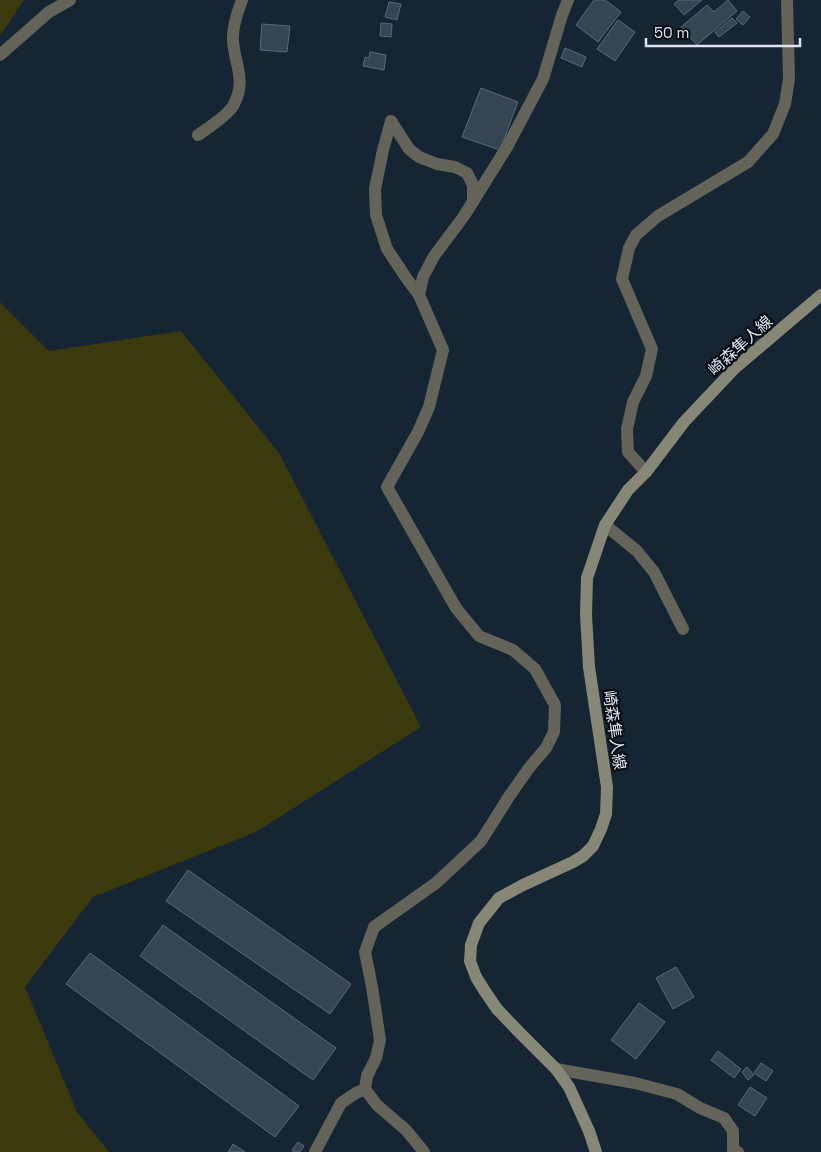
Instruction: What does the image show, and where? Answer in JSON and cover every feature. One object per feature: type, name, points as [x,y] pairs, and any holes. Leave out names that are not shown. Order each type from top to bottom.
[{"type":"main road","name":"崎森隼人線","points":[[596,1152],[570,1087],[556,1069],[502,1014],[476,977],[470,961],[471,945],[479,923],[499,898],[522,884],[583,856],[593,846],[606,814],[607,787],[590,667],[586,615],[587,578],[605,524],[628,490],[646,472],[684,422],[735,368],[821,295]]},
{"type":"street","points":[[0,55],[50,12],[70,0]]},
{"type":"street","points":[[198,135],[220,120],[233,107],[240,86],[233,41],[236,18],[242,0]]},
{"type":"street","points":[[420,295],[423,277],[434,256],[464,216],[508,147],[542,80],[568,0]]},
{"type":"street","points":[[646,472],[628,452],[626,429],[633,402],[646,376],[652,349],[622,279],[628,248],[636,235],[658,216],[748,162],[773,134],[785,104],[789,79],[786,0]]},
{"type":"street","points":[[365,1089],[380,1040],[365,952],[374,927],[436,883],[481,841],[510,795],[546,748],[554,732],[555,705],[535,669],[513,650],[479,636],[456,608],[388,487],[418,432],[429,407],[443,350],[420,295],[387,249],[376,215],[376,189],[391,121],[409,149],[419,157],[437,164],[455,167],[467,173],[473,185],[473,202]]},
{"type":"street","points":[[605,524],[637,551],[654,572],[684,629]]},
{"type":"street","points":[[556,1069],[635,1083],[677,1094],[700,1108],[724,1118],[733,1130],[733,1150],[738,1152]]},
{"type":"street","points":[[316,1152],[341,1103],[365,1089]]},
{"type":"street","points":[[365,1089],[377,1104],[406,1130],[424,1152]]},
{"type":"shaded area","points":[[0,0],[24,0],[0,36]]},
{"type":"shaded area","points":[[0,302],[49,351],[181,331],[279,453],[421,727],[256,832],[93,897],[25,987],[77,1112],[109,1152],[0,1152]]},
{"type":"building","points":[[594,0],[605,0],[621,12],[598,42],[576,25]]},
{"type":"building","points":[[679,0],[702,0],[684,15],[674,4]]},
{"type":"building","points":[[728,0],[737,11],[697,45],[681,27],[707,5],[714,12]]},
{"type":"building","points":[[389,2],[401,4],[397,20],[385,17]]},
{"type":"building","points":[[743,11],[750,17],[743,25],[736,19]]},
{"type":"building","points":[[732,18],[737,23],[719,37],[715,32]]},
{"type":"building","points":[[618,20],[635,32],[615,61],[597,49]]},
{"type":"building","points":[[381,23],[392,24],[391,37],[380,36]]},
{"type":"building","points":[[262,24],[290,26],[287,52],[260,50]]},
{"type":"building","points":[[565,48],[586,57],[582,67],[561,58]]},
{"type":"building","points":[[370,52],[386,55],[384,70],[363,66],[365,57],[369,58]]},
{"type":"building","points":[[481,88],[518,102],[500,150],[462,137]]},
{"type":"building","points":[[188,870],[351,984],[330,1014],[166,901]]},
{"type":"building","points":[[163,925],[336,1048],[313,1080],[140,956]]},
{"type":"building","points":[[90,953],[299,1106],[275,1137],[66,984]]},
{"type":"building","points":[[676,967],[694,997],[673,1009],[656,978]]},
{"type":"building","points":[[639,1003],[665,1022],[636,1059],[611,1040]]},
{"type":"building","points":[[718,1051],[741,1069],[734,1078],[711,1060]]},
{"type":"building","points":[[761,1063],[773,1071],[766,1081],[754,1073]]},
{"type":"building","points":[[747,1067],[754,1075],[748,1080],[742,1072]]},
{"type":"building","points":[[750,1087],[767,1098],[755,1116],[738,1105]]},
{"type":"building","points":[[298,1142],[304,1146],[300,1152],[294,1152],[292,1150]]},
{"type":"building","points":[[233,1144],[245,1152],[228,1152]]}]
